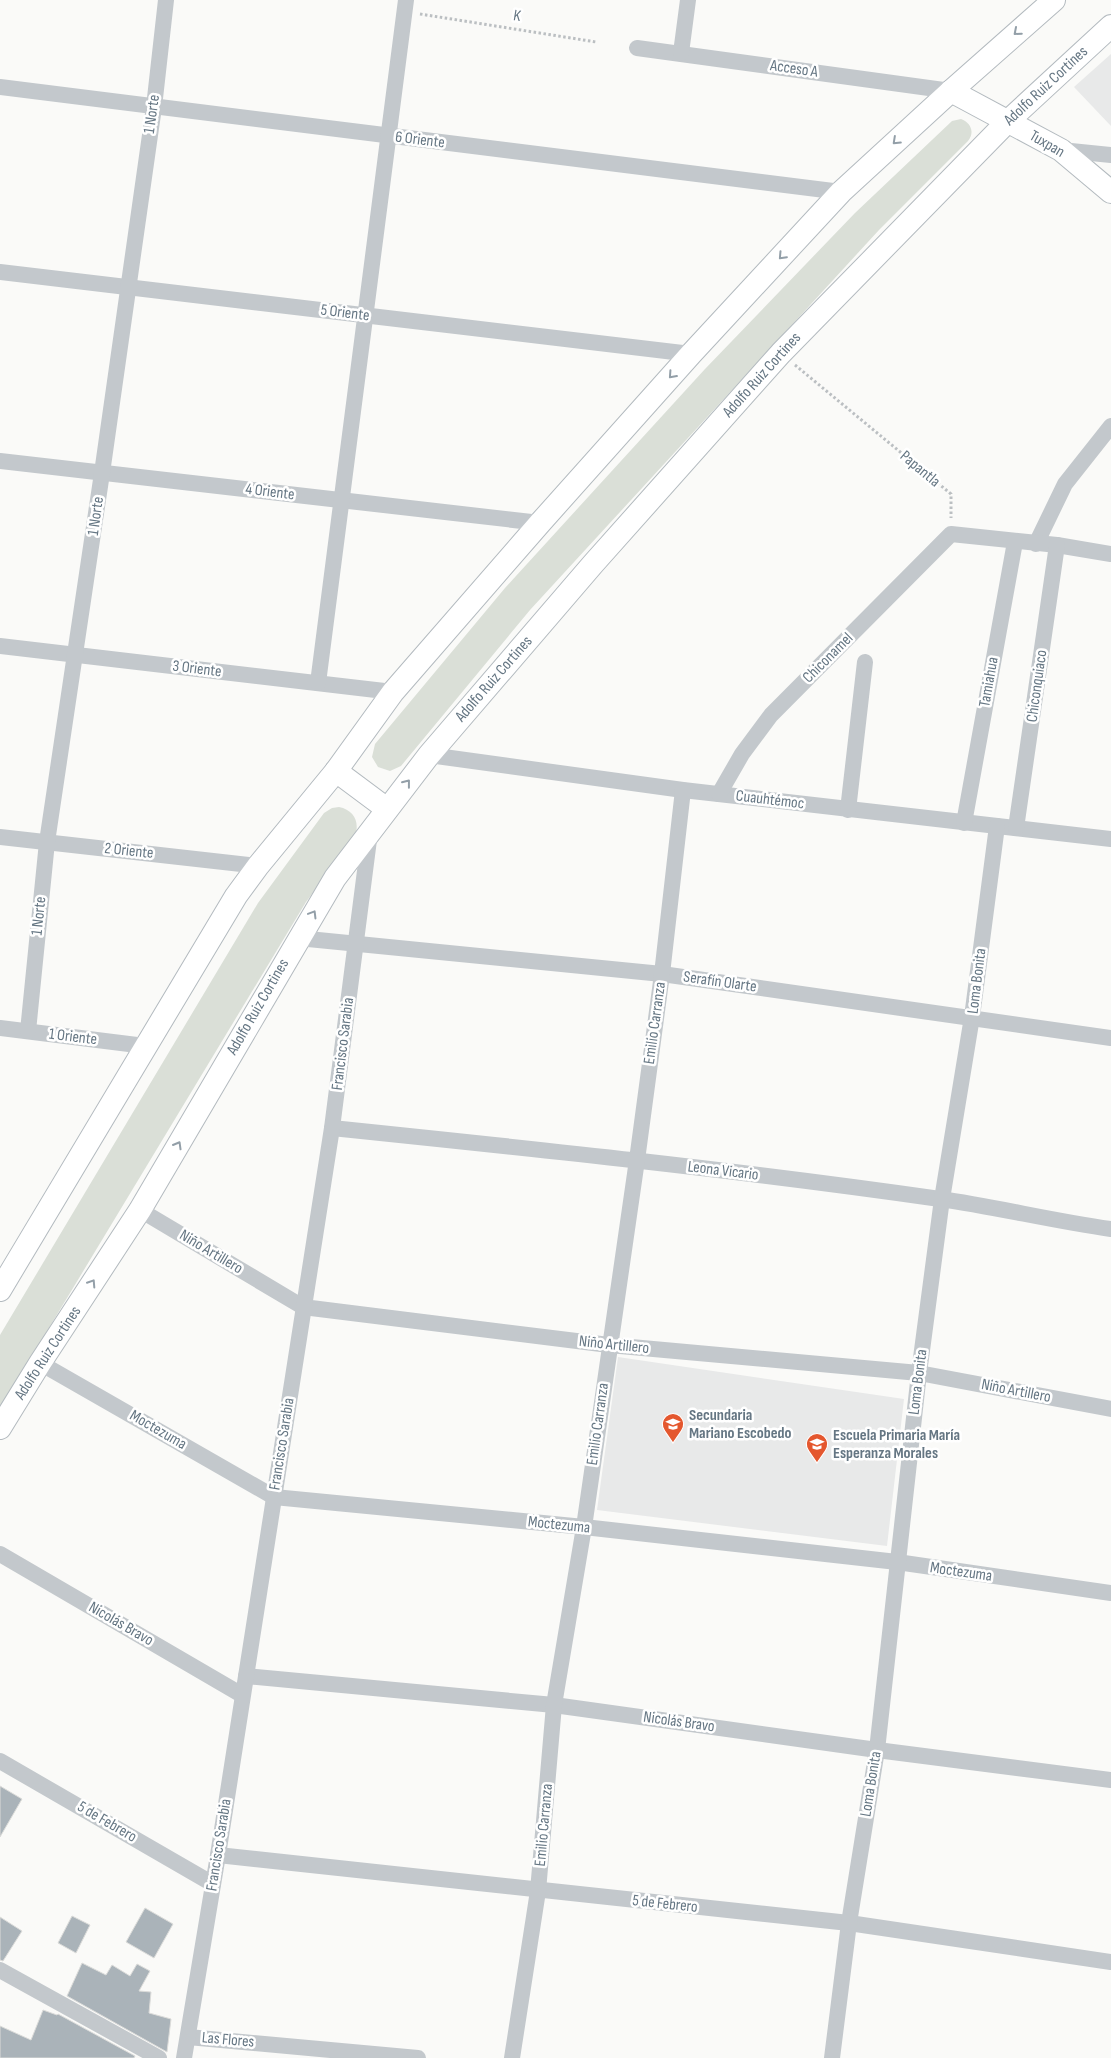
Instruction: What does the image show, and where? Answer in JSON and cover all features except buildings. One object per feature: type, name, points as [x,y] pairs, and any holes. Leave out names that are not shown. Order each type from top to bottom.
[{"type":"main road","points":[[0,1290],[236,896],[258,866],[336,771],[393,692],[540,523],[691,354],[840,192],[951,90],[1054,0]]},
{"type":"main road","name":"Adolfo Ruiz Cortines","points":[[0,1428],[140,1210],[298,938],[335,878],[429,755],[593,564],[781,353],[1007,122],[1111,26]]},
{"type":"main road","name":"Tuxpan","points":[[951,90],[1061,150],[1111,192]]},
{"type":"main road","points":[[336,771],[387,809]]},
{"type":"street","name":"1 Norte","points":[[28,1031],[47,842],[154,107],[166,0]]},
{"type":"street","points":[[681,53],[688,0]]},
{"type":"street","points":[[318,684],[406,6]]},
{"type":"street","name":"Acceso A","points":[[637,48],[951,90]]},
{"type":"street","name":"6 Oriente","points":[[0,87],[840,192]]},
{"type":"street","points":[[1061,150],[1111,155]]},
{"type":"street","name":"5 Oriente","points":[[0,272],[691,354]]},
{"type":"street","points":[[1036,544],[1065,484],[1111,426]]},
{"type":"street","name":"4 Oriente","points":[[0,461],[540,523]]},
{"type":"street","points":[[951,534],[1057,545],[1111,554]]},
{"type":"street","name":"Chiconamel","points":[[719,794],[742,754],[771,715],[951,534]]},
{"type":"street","name":"Tamiahua","points":[[964,823],[1014,542]]},
{"type":"street","name":"Chiconquiaco","points":[[1016,828],[1057,545]]},
{"type":"street","name":"3 Oriente","points":[[0,646],[393,692]]},
{"type":"street","name":"Chiconamel","points":[[848,810],[865,662]]},
{"type":"street","name":"Cuauhtémoc","points":[[429,755],[683,790],[1111,839]]},
{"type":"street","name":"Emilio Carranza","points":[[512,2058],[538,1891],[554,1705],[584,1527],[637,1160],[662,974],[683,790]]},
{"type":"street","name":"Loma Bonita","points":[[832,2058],[849,1923],[877,1750],[919,1374],[942,1199],[972,1017],[997,826]]},
{"type":"street","name":"Francisco Sarabia","points":[[184,2058],[218,1855],[332,1128],[371,830]]},
{"type":"street","name":"2 Oriente","points":[[0,837],[258,866]]},
{"type":"street","name":"Serafín Olarte","points":[[298,938],[662,974],[1111,1038]]},
{"type":"street","name":"1 Oriente","points":[[0,1028],[145,1046]]},
{"type":"street","name":"Leona Vicario","points":[[332,1128],[637,1160],[942,1199],[1111,1229]]},
{"type":"street","name":"Niño Artillero","points":[[140,1210],[303,1307],[609,1345],[919,1374],[1111,1409]]},
{"type":"street","name":"Moctezuma","points":[[40,1363],[274,1497],[584,1527],[898,1562],[1111,1593]]},
{"type":"street","name":"Nicolás Bravo","points":[[0,1554],[242,1694]]},
{"type":"street","name":"Nicolás Bravo","points":[[246,1676],[554,1705],[1111,1780]]},
{"type":"street","name":"5 de Febrero","points":[[0,1761],[213,1884]]},
{"type":"street","name":"5 de Febrero","points":[[218,1855],[538,1891],[849,1923],[1111,1962]]},
{"type":"street","points":[[0,1970],[159,2058]]},
{"type":"street","name":"Las Flores","points":[[188,2036],[418,2058]]},
{"type":"path","name":"K","points":[[406,6],[596,42]]},
{"type":"path","name":"Papantla","points":[[781,353],[951,494],[951,534]]},
{"type":"shaded area","points":[[1111,54],[1111,126],[1074,87]]},
{"type":"shaded area","points":[[961,119],[971,128],[968,141],[879,230],[530,610],[401,766],[390,771],[378,767],[372,757],[375,744],[505,588],[705,369],[855,213],[952,121]]},
{"type":"shaded area","points":[[339,807],[349,811],[354,817],[357,826],[355,836],[306,902],[0,1409],[0,1335],[258,903],[324,813],[332,808]]},
{"type":"shaded area","points":[[618,1357],[904,1399],[887,1546],[597,1510]]},
{"type":"place","name":"Secundaria Mariano Escobedo","points":[[673,1443]]},
{"type":"place","name":"Escuela Primaria María Esperanza Morales","points":[[817,1463]]}]
